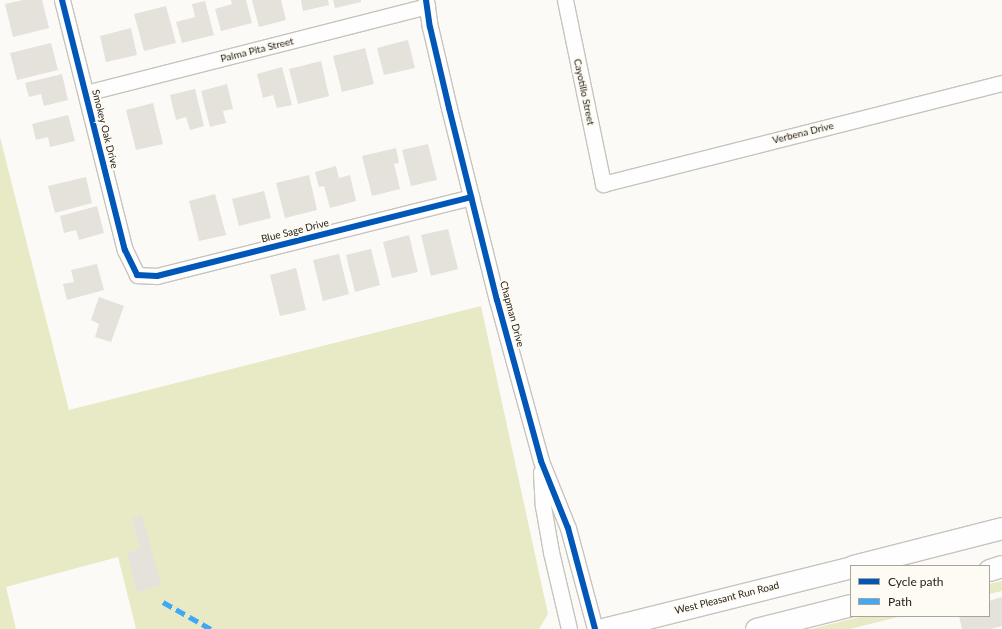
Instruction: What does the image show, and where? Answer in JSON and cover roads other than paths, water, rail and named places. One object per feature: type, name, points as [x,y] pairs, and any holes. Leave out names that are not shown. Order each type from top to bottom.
[{"type":"main road","name":"West Pleasant Run Road","points":[[858,565],[1002,528]]},
{"type":"main road","points":[[990,570],[1002,566]]},
{"type":"main road","name":"West Pleasant Run Road","points":[[603,629],[850,567]]},
{"type":"main road","points":[[756,629],[850,605]]},
{"type":"street","name":"Smokey Oak Drive","points":[[62,0],[130,263]]},
{"type":"street","name":"Cayotillo Street","points":[[565,0],[603,184]]},
{"type":"street","name":"Palma Pita Street","points":[[86,93],[427,3]]},
{"type":"street","name":"Chapman Drive","points":[[427,3],[430,27],[471,197],[541,460],[568,528],[595,629]]},
{"type":"street","name":"Verbena Drive","points":[[603,184],[1002,83]]},
{"type":"street","name":"Blue Sage Drive","points":[[130,263],[137,275],[157,276],[471,197]]},
{"type":"street","name":"Chapman Drive","points":[[541,460],[543,506],[551,552],[569,629]]}]
